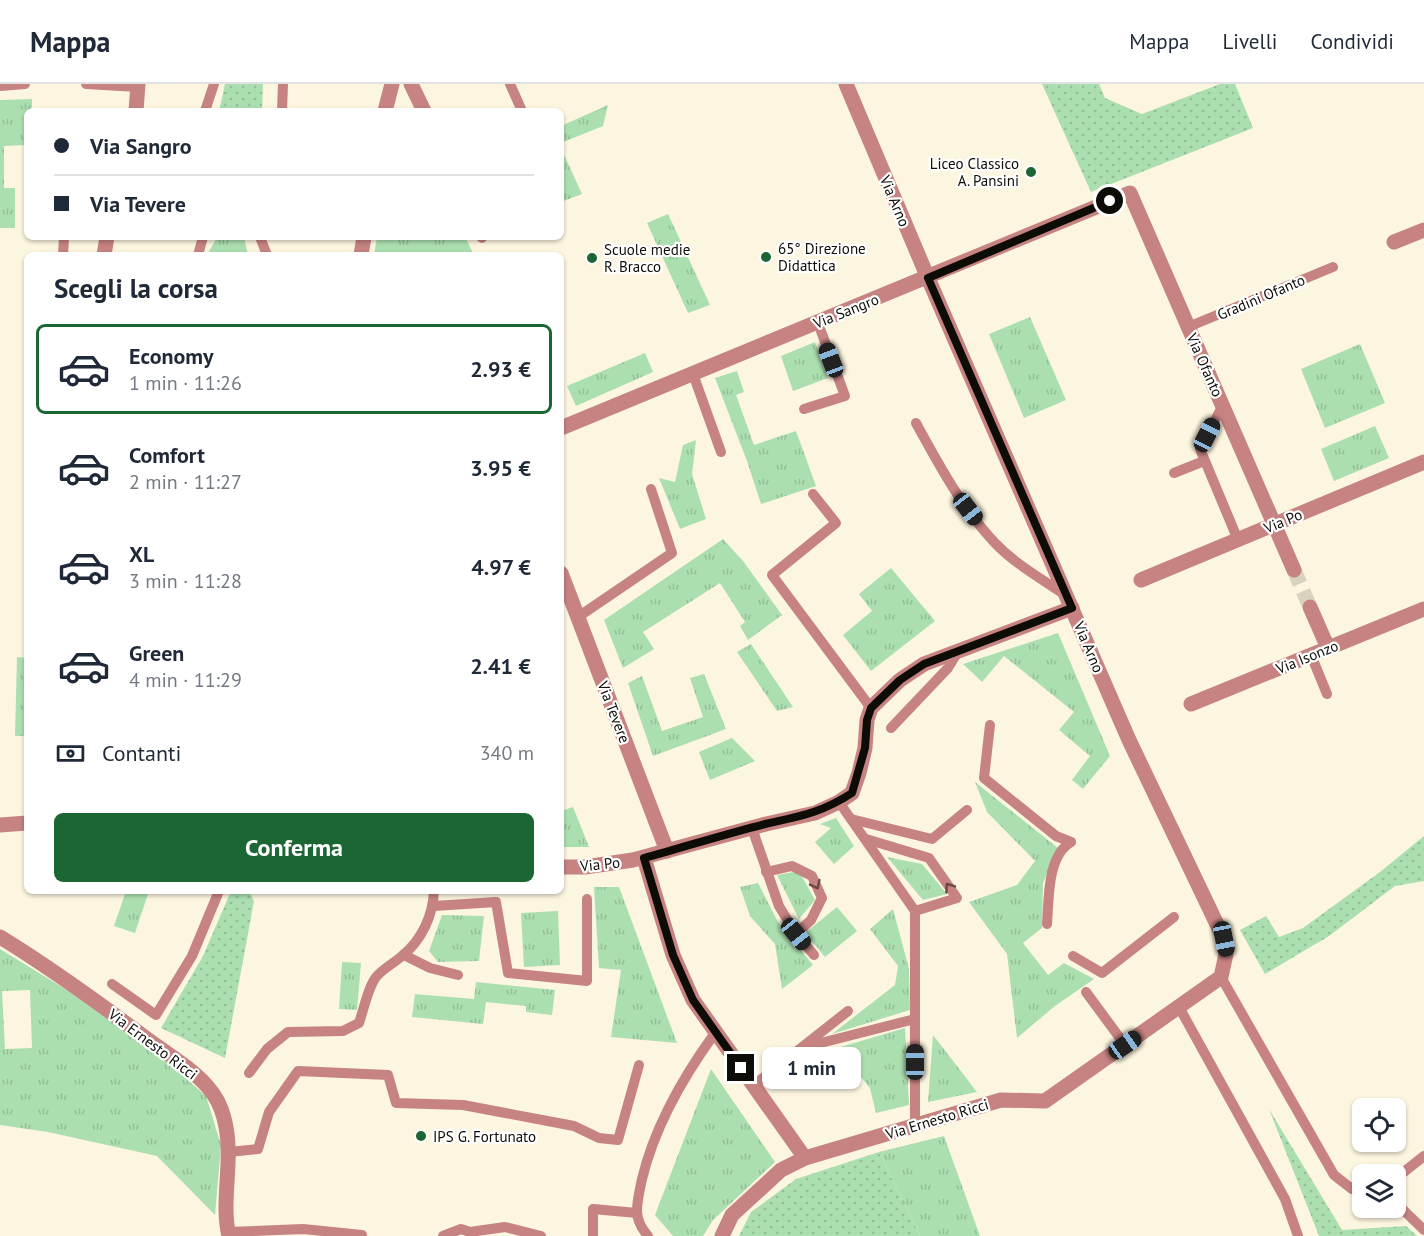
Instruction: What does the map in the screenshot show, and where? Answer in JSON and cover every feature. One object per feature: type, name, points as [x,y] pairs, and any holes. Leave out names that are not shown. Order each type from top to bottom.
[{"type":"street","points":[[386,108],[392,84]]},
{"type":"street","points":[[411,84],[423,108]]},
{"type":"street","name":"Via Arno","points":[[846,84],[1129,740],[1224,939],[1227,954],[1221,977]]},
{"type":"street","points":[[136,108],[138,85]]},
{"type":"street","name":"Via Sangro","points":[[564,427],[1130,193]]},
{"type":"street","name":"Via Ofanto","points":[[1130,193],[1294,570]]},
{"type":"street","points":[[1394,242],[1424,230]]},
{"type":"street","name":"Via Po","points":[[1141,580],[1424,462]]},
{"type":"street","name":"Via Tevere","points":[[564,581],[667,851]]},
{"type":"street","points":[[871,708],[900,680],[924,664],[1069,602]]},
{"type":"street","points":[[1310,607],[1328,648]]},
{"type":"street","name":"Via Isonzo","points":[[1191,704],[1424,609]]},
{"type":"street","name":"Via Po","points":[[564,867],[585,867],[644,858],[815,813],[839,802],[852,793],[865,748],[867,720],[871,708]]},
{"type":"street","points":[[0,825],[24,823]]},
{"type":"street","points":[[644,858],[673,955],[693,1000],[805,1158]]},
{"type":"street","name":"Via Ernesto Ricci","points":[[0,937],[92,998],[179,1061],[217,1098],[224,1116],[229,1152],[227,1201],[229,1234]]},
{"type":"street","name":"Via Ernesto Ricci","points":[[722,1236],[732,1215],[782,1170],[805,1158],[1001,1100],[1045,1101],[1221,977]]},
{"type":"lane","points":[[0,86],[25,84]]},
{"type":"lane","points":[[86,84],[138,85]]},
{"type":"lane","points":[[206,108],[214,84]]},
{"type":"lane","points":[[282,108],[283,84]]},
{"type":"lane","points":[[510,84],[521,108]]},
{"type":"lane","name":"Gradini Ofanto","points":[[1188,327],[1333,267]]},
{"type":"lane","points":[[804,409],[845,396],[818,323]]},
{"type":"lane","points":[[693,374],[721,453]]},
{"type":"lane","points":[[1223,405],[1200,449],[1238,540]]},
{"type":"lane","points":[[916,423],[954,491],[996,544],[1069,602]]},
{"type":"lane","points":[[1174,472],[1204,461]]},
{"type":"lane","points":[[578,617],[672,553],[651,489]]},
{"type":"lane","points":[[813,494],[836,523],[772,574],[871,708]]},
{"type":"lane","points":[[891,728],[948,668],[959,650]]},
{"type":"lane","points":[[1311,655],[1327,694]]},
{"type":"lane","points":[[990,725],[984,778],[1056,836],[1071,842],[1063,847],[1051,875],[1047,924]]},
{"type":"lane","points":[[839,802],[915,911],[915,1126]]},
{"type":"lane","points":[[851,819],[932,839],[967,810]]},
{"type":"lane","points":[[752,828],[779,906],[796,934],[814,955]]},
{"type":"lane","points":[[866,839],[929,858],[957,898],[915,911]]},
{"type":"lane","points":[[766,872],[792,866],[812,876],[822,898],[811,920],[796,934]]},
{"type":"lane","points":[[112,984],[156,1016],[192,956],[218,894]]},
{"type":"lane","points":[[249,1073],[267,1049],[288,1032],[343,1031],[358,1023],[375,978],[404,955],[420,934],[434,906],[435,894]]},
{"type":"lane","points":[[434,906],[495,902],[508,973],[587,981],[587,898]]},
{"type":"lane","points":[[1073,956],[1102,973],[1174,917]]},
{"type":"lane","points":[[404,955],[430,968],[458,975]]},
{"type":"lane","points":[[1221,977],[1334,1175],[1352,1189]]},
{"type":"lane","points":[[1086,992],[1125,1045]]},
{"type":"lane","points":[[1179,1007],[1285,1199],[1298,1236]]},
{"type":"lane","points":[[754,1085],[848,1011]]},
{"type":"lane","points":[[801,1048],[915,1019]]},
{"type":"lane","points":[[648,1236],[642,1228],[637,1213],[644,1169],[677,1091],[715,1033]]},
{"type":"lane","points":[[229,1152],[258,1149],[269,1113],[298,1071],[388,1075],[396,1103],[463,1106],[574,1126],[599,1138],[618,1140],[639,1065]]},
{"type":"lane","points":[[1406,1171],[1424,1156]]},
{"type":"lane","points":[[592,1235],[593,1209],[637,1213]]},
{"type":"lane","points":[[1406,1213],[1424,1230]]},
{"type":"lane","points":[[443,1236],[461,1229],[470,1232],[505,1227],[541,1236]]},
{"type":"lane","points":[[229,1234],[303,1229],[362,1235]]},
{"type":"green space","points":[[225,84],[263,84],[262,108],[220,108]]},
{"type":"green space","points":[[1042,84],[1099,84],[1105,98],[1142,114],[1220,84],[1235,84],[1253,128],[1091,192]]},
{"type":"green space","points":[[32,99],[32,108],[24,108],[24,145],[4,146],[4,188],[15,188],[15,228],[0,228],[0,100]]},
{"type":"green space","points":[[608,105],[603,126],[564,142],[564,125]]},
{"type":"green space","points":[[564,155],[582,194],[564,201]]},
{"type":"green space","points":[[668,214],[710,305],[688,313],[647,223]]},
{"type":"green space","points":[[215,240],[245,240],[247,252],[209,252]]},
{"type":"green space","points":[[376,240],[466,240],[472,252],[374,252]]},
{"type":"green space","points":[[1030,317],[1066,400],[1024,418],[989,334]]},
{"type":"green space","points":[[815,342],[828,378],[793,391],[781,356]]},
{"type":"green space","points":[[1360,344],[1385,403],[1325,428],[1301,369]]},
{"type":"green space","points":[[645,353],[653,372],[576,406],[567,386]]},
{"type":"green space","points":[[737,371],[744,392],[736,395],[754,445],[796,431],[816,486],[761,504],[715,378]]},
{"type":"green space","points":[[1375,426],[1389,458],[1334,481],[1321,449]]},
{"type":"green space","points":[[696,440],[692,474],[706,519],[680,529],[659,478],[675,482],[683,445]]},
{"type":"green space","points":[[723,539],[743,561],[782,615],[748,640],[740,626],[745,622],[720,583],[643,632],[654,649],[623,668],[604,620]]},
{"type":"green space","points":[[891,568],[935,621],[871,671],[843,635],[872,611],[859,594]]},
{"type":"green space","points":[[1058,633],[1110,756],[1083,789],[1072,780],[1090,756],[1059,730],[1074,712],[1004,656],[982,682],[963,664]]},
{"type":"green space","points":[[751,644],[793,707],[777,711],[737,652]]},
{"type":"green space","points":[[17,657],[24,658],[24,736],[15,736]]},
{"type":"green space","points":[[704,674],[726,729],[653,756],[628,683],[642,676],[662,731],[703,717],[690,678]]},
{"type":"green space","points":[[732,738],[755,761],[710,780],[699,752]]},
{"type":"green space","points":[[975,782],[1058,848],[1043,883],[1042,928],[1023,943],[1048,975],[1064,963],[1094,979],[1055,1006],[1017,1038],[1007,954],[969,902],[1017,885],[1035,861],[987,812]]},
{"type":"green space","points":[[573,807],[589,847],[564,847],[564,810]]},
{"type":"green space","points":[[836,818],[854,846],[834,864],[815,842],[831,828],[820,824]]},
{"type":"green space","points":[[1424,836],[1424,881],[1395,886],[1329,936],[1265,974],[1240,930],[1266,916],[1279,937],[1303,928],[1380,872]]},
{"type":"green space","points":[[887,857],[922,864],[947,894],[923,900]]},
{"type":"green space","points":[[799,871],[815,900],[799,919],[777,875]]},
{"type":"green space","points":[[758,883],[778,922],[813,965],[782,989],[775,944],[750,916],[740,887]]},
{"type":"green space","points":[[594,887],[619,887],[677,1043],[611,1037],[621,970],[599,968]]},
{"type":"green space","points":[[125,894],[148,894],[135,933],[114,926]]},
{"type":"green space","points":[[230,894],[250,894],[254,901],[225,1058],[161,1028],[203,956]]},
{"type":"green space","points":[[837,907],[857,931],[825,957],[805,933]]},
{"type":"green space","points":[[893,909],[909,969],[910,1010],[832,1034],[895,985],[898,966],[870,929]]},
{"type":"green space","points":[[558,911],[560,965],[524,967],[521,913]]},
{"type":"green space","points":[[442,915],[484,916],[479,961],[438,962],[429,951]]},
{"type":"green space","points":[[0,949],[70,992],[157,1053],[206,1096],[221,1145],[215,1215],[157,1156],[48,1132],[0,1125]],"holes":[[[30,990],[32,1048],[5,1049],[2,991]]]},
{"type":"green space","points":[[342,962],[361,963],[357,1010],[339,1009]]},
{"type":"green space","points":[[476,982],[555,990],[552,1015],[526,1012],[526,1006],[486,1002],[483,1024],[412,1017],[415,994],[474,999]]},
{"type":"green space","points":[[905,1028],[909,1105],[876,1113],[870,1088],[837,1048]]},
{"type":"green space","points":[[933,1035],[977,1092],[928,1102]]},
{"type":"green space","points":[[711,1069],[775,1162],[713,1220],[703,1236],[673,1236],[655,1215]]},
{"type":"green space","points":[[1269,1109],[1342,1230],[1406,1226],[1417,1236],[1319,1236]]},
{"type":"green space","points":[[944,1136],[980,1236],[920,1236],[879,1152]]},
{"type":"green space","points":[[879,1152],[920,1236],[739,1236],[751,1212],[796,1179]]},
{"type":"tunnel","points":[[1294,570],[1310,607]]},
{"type":"place","name":"Liceo Classico A. Pansini","points":[[1031,172]]},
{"type":"place","name":"65° Direzione Didattica","points":[[766,257]]},
{"type":"place","name":"Scuole medie R. Bracco","points":[[592,258]]},
{"type":"place","name":"IPS G. Fortunato","points":[[421,1136]]},
{"type":"route","points":[[741,1068],[693,1000],[673,955],[644,858],[765,824],[815,813],[839,802],[852,793],[859,773],[871,708],[900,680],[924,664],[1072,608],[928,278],[1110,201]]}]
